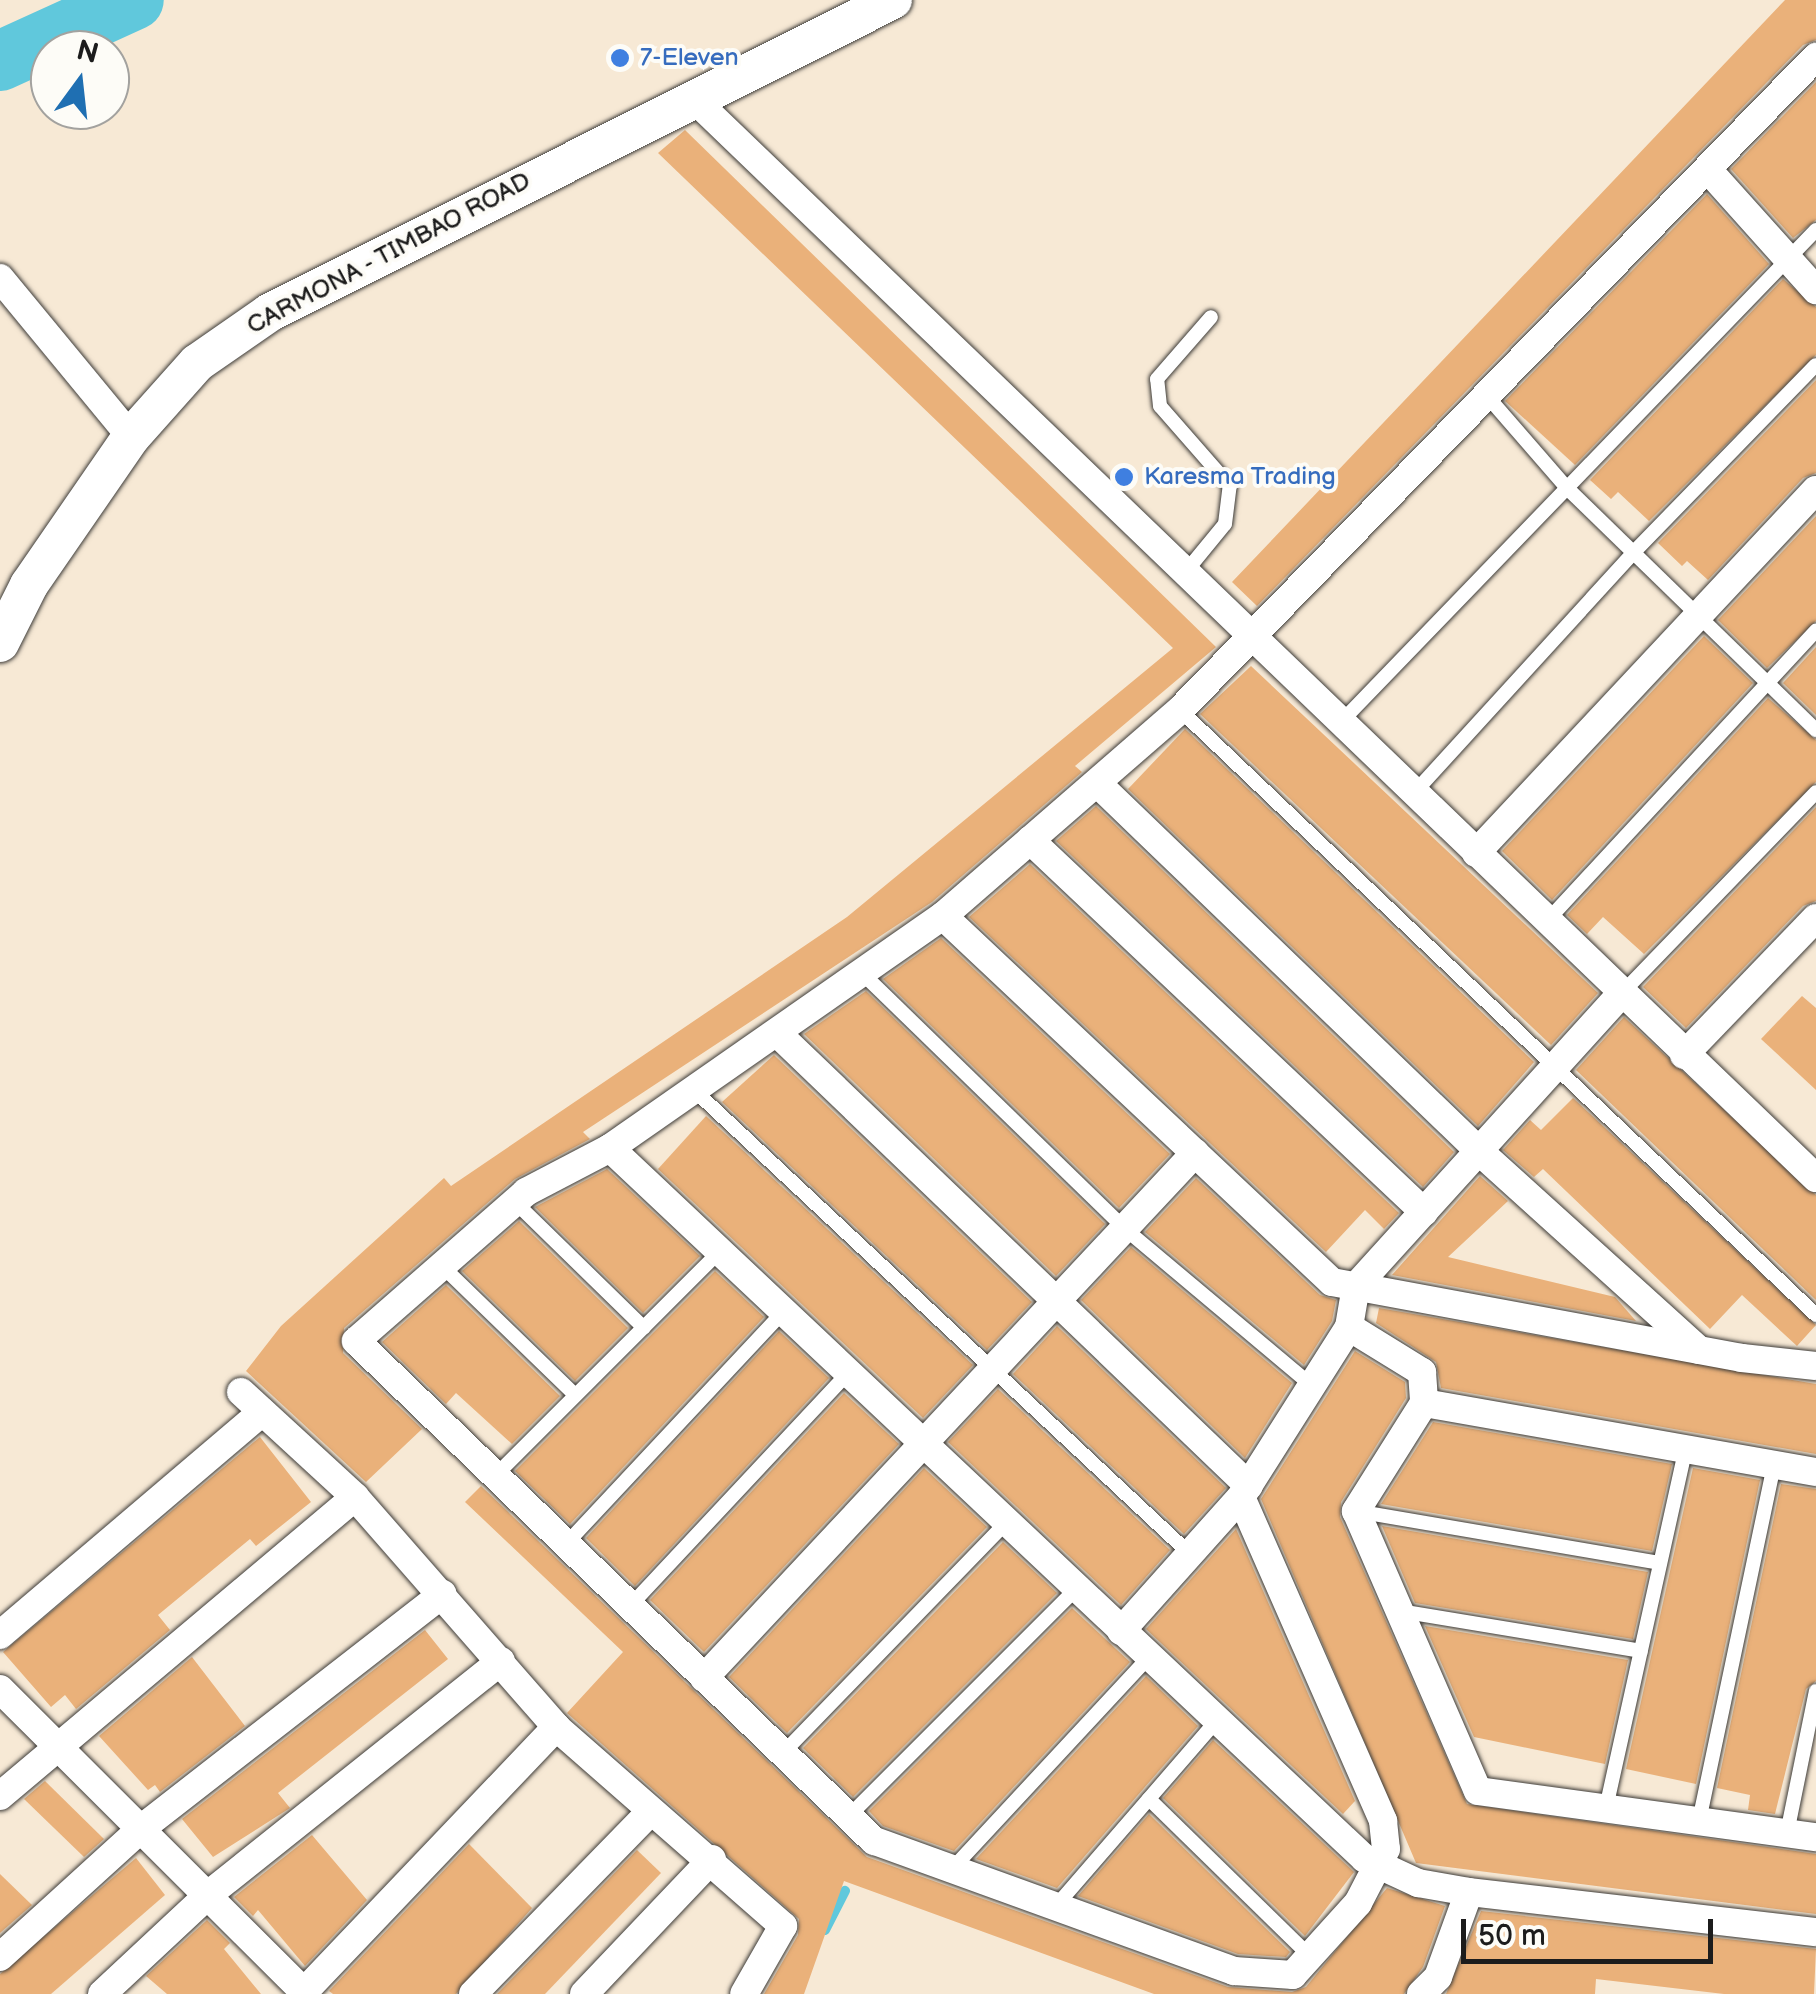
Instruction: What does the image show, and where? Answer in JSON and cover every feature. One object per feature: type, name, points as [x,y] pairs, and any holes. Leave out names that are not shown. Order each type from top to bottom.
[{"type":"main road","name":"CARMONA - TIMBAO ROAD","points":[[0,643],[30,585],[131,437],[197,363],[269,313],[593,147],[698,103],[893,0]]},
{"type":"street","points":[[777,1033],[1245,1491],[1383,1821],[1386,1849],[1358,1903],[1293,1975],[1234,1970],[874,1841],[356,1341],[515,1202],[610,1148],[944,916],[1097,783],[1180,710],[1710,172],[1816,57]]},
{"type":"street","points":[[698,103],[1255,633],[1414,793],[1816,1178]]},
{"type":"street","points":[[1710,172],[1816,290]]},
{"type":"street","points":[[0,278],[131,437]]},
{"type":"street","points":[[1476,853],[1816,490]]},
{"type":"street","points":[[1097,783],[1480,1152],[1699,1350]]},
{"type":"street","points":[[1030,840],[1424,1212]]},
{"type":"street","points":[[944,916],[1332,1282],[1699,1350],[1816,1366]]},
{"type":"street","points":[[1684,1055],[1816,918]]},
{"type":"street","points":[[1122,1631],[1245,1491],[1349,1327],[1356,1286],[1621,994]]},
{"type":"street","points":[[610,1148],[846,1375],[1377,1866],[1418,1883],[1468,1892],[1816,1932]]},
{"type":"street","points":[[704,1678],[1195,1153]]},
{"type":"street","points":[[1349,1327],[1422,1372],[1424,1403],[1356,1511],[1478,1790],[1816,1837]]},
{"type":"street","points":[[241,1392],[355,1497],[556,1726],[651,1811],[712,1859],[783,1926],[744,1994]]},
{"type":"street","points":[[1424,1403],[1772,1469],[1816,1472]]},
{"type":"street","points":[[0,1635],[262,1412]]},
{"type":"street","points":[[0,1796],[54,1744],[355,1497]]},
{"type":"street","points":[[0,1958],[142,1828],[443,1594]]},
{"type":"street","points":[[102,1994],[208,1895],[500,1661]]},
{"type":"street","points":[[0,1689],[304,1993],[556,1726]]},
{"type":"street","points":[[473,1994],[651,1811]]},
{"type":"street","points":[[584,1994],[712,1859]]},
{"type":"street","points":[[1420,1994],[1438,1977],[1468,1892]]},
{"type":"lane","points":[[1341,722],[1816,230]]},
{"type":"lane","points":[[1188,569],[1225,524],[1230,486],[1160,406],[1156,380],[1211,316]]},
{"type":"lane","points":[[1414,793],[1633,553],[1816,365]]},
{"type":"lane","points":[[1488,396],[1566,487],[1816,730]]},
{"type":"lane","points":[[1546,921],[1816,631]]},
{"type":"lane","points":[[1180,710],[1816,1315]]},
{"type":"lane","points":[[1621,994],[1816,792]]},
{"type":"lane","points":[[862,974],[1124,1228],[1312,1386]]},
{"type":"lane","points":[[694,1090],[1190,1554]]},
{"type":"lane","points":[[515,1202],[644,1328]]},
{"type":"lane","points":[[495,1476],[719,1252]]},
{"type":"lane","points":[[442,1266],[575,1395]]},
{"type":"lane","points":[[566,1544],[782,1313]]},
{"type":"lane","points":[[630,1606],[846,1375]]},
{"type":"lane","points":[[1606,1808],[1685,1453]]},
{"type":"lane","points":[[1698,1821],[1772,1469]]},
{"type":"lane","points":[[1356,1511],[1660,1564]]},
{"type":"lane","points":[[784,1753],[1006,1524]]},
{"type":"lane","points":[[849,1816],[1076,1588]]},
{"type":"lane","points":[[1399,1611],[1641,1651]]},
{"type":"lane","points":[[952,1869],[1149,1658]]},
{"type":"lane","points":[[1787,1834],[1816,1691]]},
{"type":"lane","points":[[1056,1906],[1217,1720]]},
{"type":"lane","points":[[1149,1799],[1309,1956]]},
{"type":"building","points":[[1785,0],[1816,0],[1816,40],[1803,45],[1257,606],[1232,582]]},
{"type":"building","points":[[1816,82],[1816,220],[1793,238],[1731,169]]},
{"type":"building","points":[[685,130],[1216,647],[1075,766],[1082,772],[932,902],[583,1132],[590,1139],[515,1179],[344,1328],[343,1353],[422,1429],[366,1482],[246,1371],[281,1326],[444,1178],[451,1186],[847,917],[1173,648],[658,153]]},
{"type":"building","points":[[1707,194],[1769,264],[1575,465],[1505,401]]},
{"type":"building","points":[[1783,279],[1816,307],[1816,355],[1649,521],[1618,492],[1611,499],[1590,480]]},
{"type":"building","points":[[1816,380],[1816,473],[1803,478],[1708,580],[1687,561],[1682,566],[1658,543]]},
{"type":"building","points":[[1816,516],[1816,621],[1767,668],[1718,620]]},
{"type":"building","points":[[1704,636],[1753,683],[1552,900],[1502,851]]},
{"type":"building","points":[[1816,647],[1816,715],[1783,683]]},
{"type":"building","points":[[1251,666],[1598,993],[1551,1045],[1200,714]]},
{"type":"building","points":[[1768,698],[1816,740],[1816,782],[1644,954],[1603,917],[1587,934],[1567,915]]},
{"type":"building","points":[[1185,729],[1534,1062],[1478,1126],[1128,789]]},
{"type":"building","points":[[1096,806],[1454,1152],[1423,1187],[1056,841]]},
{"type":"building","points":[[1816,807],[1816,901],[1803,906],[1686,1028],[1643,987]]},
{"type":"building","points":[[1030,864],[1399,1213],[1384,1229],[1365,1210],[1326,1252],[969,917]]},
{"type":"building","points":[[941,938],[1170,1154],[1119,1208],[883,979]]},
{"type":"building","points":[[866,991],[1105,1224],[1056,1276],[804,1034]]},
{"type":"building","points":[[1802,996],[1816,1008],[1816,1090],[1761,1039]]},
{"type":"building","points":[[1624,1017],[1816,1195],[1816,1300],[1576,1070]]},
{"type":"building","points":[[774,1055],[1032,1302],[987,1350],[722,1102]]},
{"type":"building","points":[[1573,1098],[1816,1325],[1797,1346],[1742,1295],[1710,1329],[1543,1169],[1534,1177],[1503,1150],[1530,1120],[1541,1130]]},
{"type":"building","points":[[706,1116],[973,1365],[923,1418],[658,1169]]},
{"type":"building","points":[[607,1169],[700,1256],[643,1313],[535,1207]]},
{"type":"building","points":[[1480,1176],[1508,1201],[1448,1257],[1615,1297],[1636,1321],[1392,1275]]},
{"type":"building","points":[[1196,1178],[1320,1295],[1336,1300],[1332,1321],[1304,1365],[1145,1232]]},
{"type":"building","points":[[519,1221],[628,1328],[575,1381],[462,1271]]},
{"type":"building","points":[[1131,1247],[1292,1383],[1245,1458],[1081,1300]]},
{"type":"building","points":[[715,1271],[764,1317],[570,1524],[515,1471]]},
{"type":"building","points":[[446,1285],[560,1396],[512,1444],[456,1393],[446,1404],[382,1342]]},
{"type":"building","points":[[1379,1308],[1816,1384],[1816,1454],[1441,1388],[1436,1362],[1376,1323]]},
{"type":"building","points":[[1057,1326],[1226,1488],[1184,1534],[1013,1374]]},
{"type":"building","points":[[779,1331],[829,1378],[635,1586],[586,1538]]},
{"type":"building","points":[[1355,1351],[1405,1382],[1406,1398],[1341,1502],[1340,1517],[1467,1804],[1816,1854],[1816,1914],[1416,1863],[1261,1499]]},
{"type":"building","points":[[998,1389],[1170,1550],[1121,1605],[948,1442]]},
{"type":"building","points":[[844,1393],[899,1444],[704,1652],[650,1600]]},
{"type":"building","points":[[1433,1422],[1672,1464],[1652,1551],[1381,1504]]},
{"type":"building","points":[[260,1437],[311,1502],[256,1546],[250,1539],[158,1615],[170,1630],[76,1709],[65,1695],[51,1707],[3,1652]]},
{"type":"building","points":[[924,1468],[987,1527],[787,1733],[729,1677]]},
{"type":"building","points":[[1693,1468],[1760,1480],[1696,1784],[1626,1769]]},
{"type":"building","points":[[1781,1484],[1816,1489],[1816,1681],[1806,1689],[1775,1814],[1748,1810],[1750,1795],[1717,1788]]},
{"type":"building","points":[[481,1486],[867,1857],[1228,1987],[1292,1992],[1306,1987],[1387,1888],[1445,1906],[1423,1967],[1404,1994],[1154,1994],[844,1881],[804,1994],[764,1994],[798,1935],[799,1919],[567,1713],[623,1652],[465,1502]]},
{"type":"building","points":[[1382,1526],[1648,1572],[1633,1639],[1415,1603]]},
{"type":"building","points":[[1236,1529],[1355,1801],[1343,1814],[1146,1629]]},
{"type":"building","points":[[1003,1542],[1057,1593],[853,1797],[803,1748]]},
{"type":"building","points":[[1072,1608],[1130,1662],[954,1851],[883,1826],[869,1811]]},
{"type":"building","points":[[1425,1626],[1628,1660],[1605,1764],[1474,1737]]},
{"type":"building","points":[[425,1630],[448,1659],[278,1793],[290,1808],[213,1857],[182,1819]]},
{"type":"building","points":[[192,1657],[245,1726],[160,1792],[155,1785],[148,1790],[99,1736]]},
{"type":"building","points":[[1146,1676],[1198,1726],[1057,1888],[976,1859]]},
{"type":"building","points":[[1213,1740],[1354,1872],[1305,1936],[1163,1798]]},
{"type":"building","points":[[45,1781],[104,1839],[84,1857],[24,1799]]},
{"type":"building","points":[[1149,1814],[1290,1952],[1286,1957],[1238,1954],[1078,1896]]},
{"type":"building","points":[[312,1835],[367,1900],[305,1966],[258,1910],[253,1916],[234,1897]]},
{"type":"building","points":[[469,1844],[532,1908],[456,1994],[329,1991]]},
{"type":"building","points":[[637,1850],[661,1873],[545,1994],[497,1994]]},
{"type":"building","points":[[136,1858],[165,1895],[51,1994],[0,1994],[0,1974]]},
{"type":"building","points":[[0,1874],[32,1905],[0,1933]]},
{"type":"building","points":[[1481,1911],[1816,1949],[1814,1994],[1724,1994],[1596,1979],[1595,1994],[1446,1994]]},
{"type":"building","points":[[207,1920],[230,1943],[224,1949],[261,1994],[167,1994],[146,1976]]},
{"type":"waterway","points":[[0,61],[134,0]]},
{"type":"waterway","points":[[825,1930],[845,1891]]},
{"type":"place","name":"7-Eleven","points":[[620,58]]},
{"type":"place","name":"Karesma Trading","points":[[1124,477]]}]
